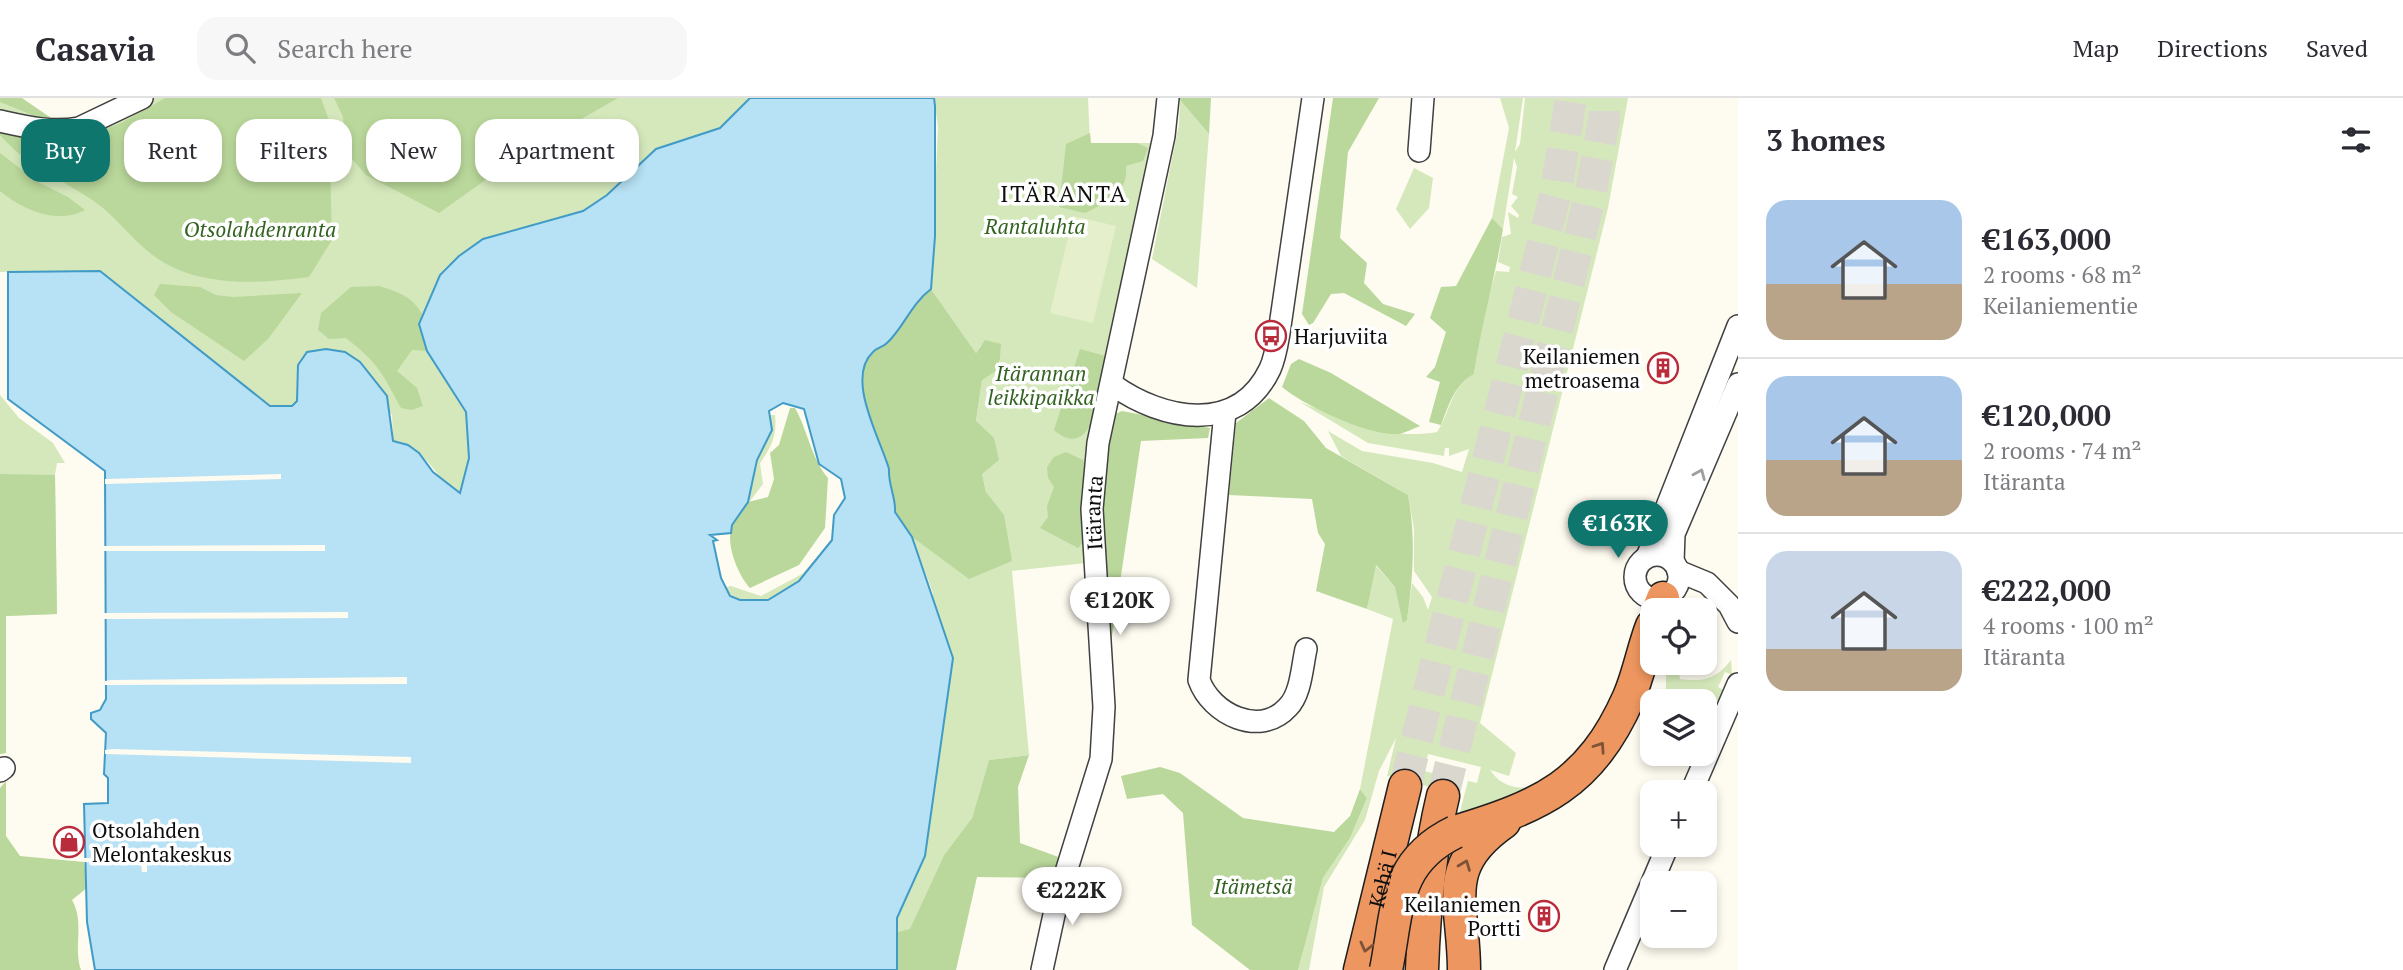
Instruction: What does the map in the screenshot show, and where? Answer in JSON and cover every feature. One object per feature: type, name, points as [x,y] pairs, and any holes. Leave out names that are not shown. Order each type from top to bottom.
[{"type":"highway","points":[[1386,970],[1403,881],[1423,853],[1455,832],[1517,813],[1553,795],[1598,752],[1629,697],[1666,594]]},
{"type":"highway","name":"Kehä I","points":[[1360,970],[1405,786]]},
{"type":"highway","name":"Kehä I","points":[[1422,970],[1425,891],[1432,839],[1443,796]]},
{"type":"highway","points":[[1464,970],[1459,901],[1464,862],[1473,847],[1517,813]]},
{"type":"street","points":[[0,121],[46,130],[69,130],[88,125],[142,98]]},
{"type":"street","name":"Itäranta","points":[[1042,970],[1057,901],[1101,759],[1104,691],[1092,509],[1098,443],[1113,385],[1164,136],[1168,98]]},
{"type":"street","points":[[1113,385],[1151,409],[1191,415],[1225,412],[1256,391],[1272,366],[1289,272],[1313,98]]},
{"type":"street","points":[[1419,151],[1423,98]]},
{"type":"street","points":[[1738,326],[1647,557],[1638,566],[1636,584],[1644,595],[1666,594],[1707,583],[1728,605],[1738,622]]},
{"type":"street","points":[[1666,594],[1674,534],[1738,384]]},
{"type":"street","points":[[1225,412],[1200,646],[1199,680],[1202,689],[1216,707],[1233,717],[1246,720],[1268,719],[1280,714],[1292,704],[1306,649]]},
{"type":"street","points":[[1647,557],[1660,555],[1666,594]]},
{"type":"street","points":[[1697,780],[1738,684]]},
{"type":"street","points":[[1615,970],[1663,857]]},
{"type":"green space","name":"Otsolahdenranta","points":[[0,98],[19,99],[58,119],[21,119],[21,182],[110,182],[110,119],[72,119],[118,98],[750,98],[720,128],[656,149],[639,165],[639,119],[475,119],[475,182],[621,182],[583,211],[483,239],[427,351],[466,412],[469,458],[460,493],[445,483],[427,461],[393,442],[392,414],[298,365],[297,401],[292,406],[270,406],[100,271],[0,272]]},
{"type":"green space","points":[[0,98],[22,98],[51,119],[42,119],[0,102]]},
{"type":"green space","points":[[165,98],[321,98],[329,119],[236,119],[236,182],[331,182],[332,240],[309,277],[247,282],[205,278],[186,272],[150,253],[102,208],[63,182],[110,182],[110,127],[124,121],[124,182],[222,182],[222,119],[128,119]]},
{"type":"green space","points":[[334,98],[618,98],[581,119],[475,119],[475,182],[483,182],[439,213],[379,182],[461,182],[461,119],[366,119],[366,175],[352,159],[352,119],[343,117]]},
{"type":"green space","name":"Rantaluhta","points":[[934,98],[1088,98],[1090,143],[1155,143],[1086,563],[1012,571],[1029,755],[989,760],[972,818],[944,855],[910,930],[898,932],[897,918],[925,856],[936,766],[933,593],[912,537],[969,578],[998,509],[986,492],[976,422],[982,379],[999,369],[1000,360],[981,345],[976,353],[931,289],[938,127]]},
{"type":"green space","points":[[1211,98],[1209,134],[1180,100]]},
{"type":"green space","points":[[1333,98],[1379,98],[1348,152],[1340,238],[1367,263],[1364,283],[1383,304],[1415,314],[1406,326],[1344,293],[1331,294],[1313,323],[1309,325],[1302,314]]},
{"type":"green space","points":[[1500,98],[1523,98],[1515,152],[1520,144],[1525,98],[1628,98],[1608,208],[1480,723],[1516,753],[1509,776],[1490,770],[1494,775],[1510,786],[1536,785],[1457,823],[1468,781],[1477,783],[1481,767],[1428,754],[1424,771],[1461,780],[1458,794],[1387,776],[1396,738],[1379,771],[1365,820],[1324,887],[1309,970],[1298,970],[1323,878],[1350,838],[1367,798],[1360,789],[1393,619],[1367,609],[1375,565],[1395,587],[1407,620],[1412,583],[1423,597],[1428,610],[1432,597],[1414,571],[1414,529],[1408,495],[1341,456],[1328,431],[1362,451],[1433,463],[1462,472],[1469,449],[1449,456],[1449,448],[1445,448],[1444,456],[1368,443],[1300,402],[1384,431],[1401,434],[1437,432],[1455,393],[1466,379],[1474,374],[1482,320],[1496,271],[1509,272],[1510,267],[1498,262],[1502,237],[1511,234],[1508,212],[1518,218],[1519,215],[1511,206],[1518,197],[1512,194],[1517,167],[1514,158],[1503,229],[1492,218],[1509,128]]},
{"type":"green space","points":[[1180,100],[1209,134],[1197,288],[1152,259],[1179,124]]},
{"type":"green space","points":[[0,126],[21,128],[21,155],[0,135]]},
{"type":"green space","points":[[1090,133],[1091,143],[1137,143],[1148,148],[1143,161],[1126,166],[1124,184],[1108,201],[1085,213],[1059,207],[1066,144]]},
{"type":"green space","points":[[0,153],[21,169],[21,182],[38,182],[68,197],[85,210],[52,216],[19,204],[0,191]]},
{"type":"green space","points":[[1414,168],[1433,178],[1429,208],[1410,229],[1396,209]]},
{"type":"green space","points":[[1073,216],[1116,226],[1093,323],[1050,313]]},
{"type":"green space","points":[[1492,218],[1503,229],[1474,374],[1457,390],[1441,425],[1429,422],[1440,382],[1426,377],[1435,367],[1446,332],[1430,318],[1441,287],[1456,286]]},
{"type":"green space","points":[[160,284],[200,287],[216,295],[233,297],[302,293],[268,339],[244,361],[171,312],[154,295]]},
{"type":"green space","points":[[379,286],[409,299],[422,314],[419,324],[427,351],[412,350],[397,371],[417,388],[423,406],[412,410],[401,408],[379,370],[357,347],[346,338],[329,339],[318,330],[321,313],[351,287]]},
{"type":"green space","points":[[931,289],[976,353],[985,340],[1001,344],[999,369],[982,380],[976,421],[994,438],[999,460],[982,474],[986,492],[1004,515],[1012,561],[969,579],[912,537],[895,512],[889,469],[863,392],[865,363],[874,351],[893,337],[918,302]]},
{"type":"green space","points":[[1080,349],[1109,357],[1095,416],[1088,429],[1079,437],[1068,438],[1054,430]]},
{"type":"green space","points":[[1299,359],[1331,373],[1420,426],[1399,434],[1387,434],[1355,425],[1305,402],[1282,387],[1291,364]]},
{"type":"green space","points":[[0,395],[19,418],[53,443],[65,463],[57,463],[55,475],[57,614],[6,616],[6,753],[0,754]]},
{"type":"green space","points":[[1269,398],[1304,421],[1326,448],[1408,495],[1413,558],[1407,620],[1403,623],[1395,587],[1376,565],[1367,609],[1316,591],[1325,544],[1318,533],[1312,499],[1229,495],[1236,423]]},
{"type":"green space","points":[[790,408],[795,408],[818,462],[828,478],[825,528],[799,565],[750,588],[734,559],[730,533],[735,519],[748,502],[768,497],[774,479],[770,453],[779,445]]},
{"type":"green space","points":[[1122,411],[1210,428],[1208,438],[1141,441],[1110,650],[1103,562],[1104,474],[1113,415]]},
{"type":"green space","points":[[767,415],[775,415],[775,429],[771,446],[760,463],[763,484],[732,525],[731,533],[719,535],[724,530]]},
{"type":"green space","points":[[1066,452],[1083,460],[1088,472],[1085,540],[1078,548],[1040,528],[1048,517],[1047,506],[1054,487],[1048,478],[1047,467],[1054,457]]},
{"type":"green space","points":[[0,474],[55,475],[57,614],[6,616],[6,753],[0,754]]},
{"type":"green space","points":[[832,540],[805,585],[746,611],[721,588],[731,586],[761,596],[802,574]]},
{"type":"green space","points":[[1731,660],[1732,675],[1725,672],[1718,687],[1729,693],[1724,701],[1717,701],[1717,689],[1666,689],[1666,675],[1679,675],[1680,679],[1696,680],[1717,675]]},
{"type":"green space","points":[[1029,755],[1018,787],[1020,843],[1064,859],[1058,878],[977,877],[956,970],[897,970],[898,932],[910,929],[944,855],[972,818],[989,760]]},
{"type":"green space","name":"Itämetsä","points":[[1160,767],[1180,773],[1243,818],[1334,832],[1350,816],[1360,789],[1367,798],[1350,838],[1323,878],[1298,970],[1250,970],[1192,925],[1183,813],[1163,794],[1127,799],[1121,776]]},
{"type":"green space","points":[[6,781],[6,836],[20,856],[84,862],[88,887],[72,900],[78,917],[81,970],[0,970],[0,788]]},
{"type":"water","points":[[750,98],[934,98],[935,236],[931,289],[918,302],[893,337],[873,352],[865,363],[862,377],[867,409],[889,469],[895,512],[912,537],[953,658],[925,856],[897,918],[897,970],[95,970],[87,922],[84,804],[108,803],[108,778],[104,774],[106,733],[91,719],[91,713],[100,710],[106,699],[105,471],[8,399],[8,272],[100,271],[270,406],[292,406],[297,401],[298,365],[307,352],[326,349],[345,352],[360,362],[387,396],[393,441],[408,445],[419,453],[433,472],[460,493],[469,458],[466,412],[427,351],[419,324],[440,275],[459,256],[483,239],[583,211],[621,182],[639,182],[639,165],[656,149],[720,128]],"holes":[[[783,403],[804,409],[819,464],[841,479],[845,498],[834,515],[832,540],[799,581],[768,600],[740,600],[730,596],[721,578],[713,541],[717,540],[710,535],[731,533],[732,525],[748,502],[757,460],[772,430],[769,411]]]},
{"type":"pier","points":[[281,474],[281,479],[105,484],[105,479]]},
{"type":"pier","points":[[325,545],[325,551],[103,551],[103,546]]},
{"type":"pier","points":[[348,612],[348,618],[104,619],[104,613]]},
{"type":"pier","points":[[407,677],[407,684],[105,685],[105,681],[111,680]]},
{"type":"pier","points":[[105,750],[411,757],[411,763],[105,754]]},
{"type":"pier","points":[[147,854],[147,872],[142,872],[141,865],[84,862],[84,858],[141,859],[141,855]]},
{"type":"tunnel","points":[[1405,786],[1556,192],[1571,98]]},
{"type":"tunnel","points":[[1443,796],[1591,192],[1604,120],[1604,98]]},
{"type":"place","name":"Harjuviita","points":[[1271,336]]},
{"type":"place","name":"Keilaniemen metroasema","points":[[1663,368]]},
{"type":"place","name":"Otsolahden Melontakeskus","points":[[69,842]]},
{"type":"place","name":"Keilaniemen Portti","points":[[1544,916]]},
{"type":"district","name":"ITÄRANTA","points":[[1064,193]]},
{"type":"park label","name":"Itärannan leikkipaikka","points":[[1041,385]]}]
